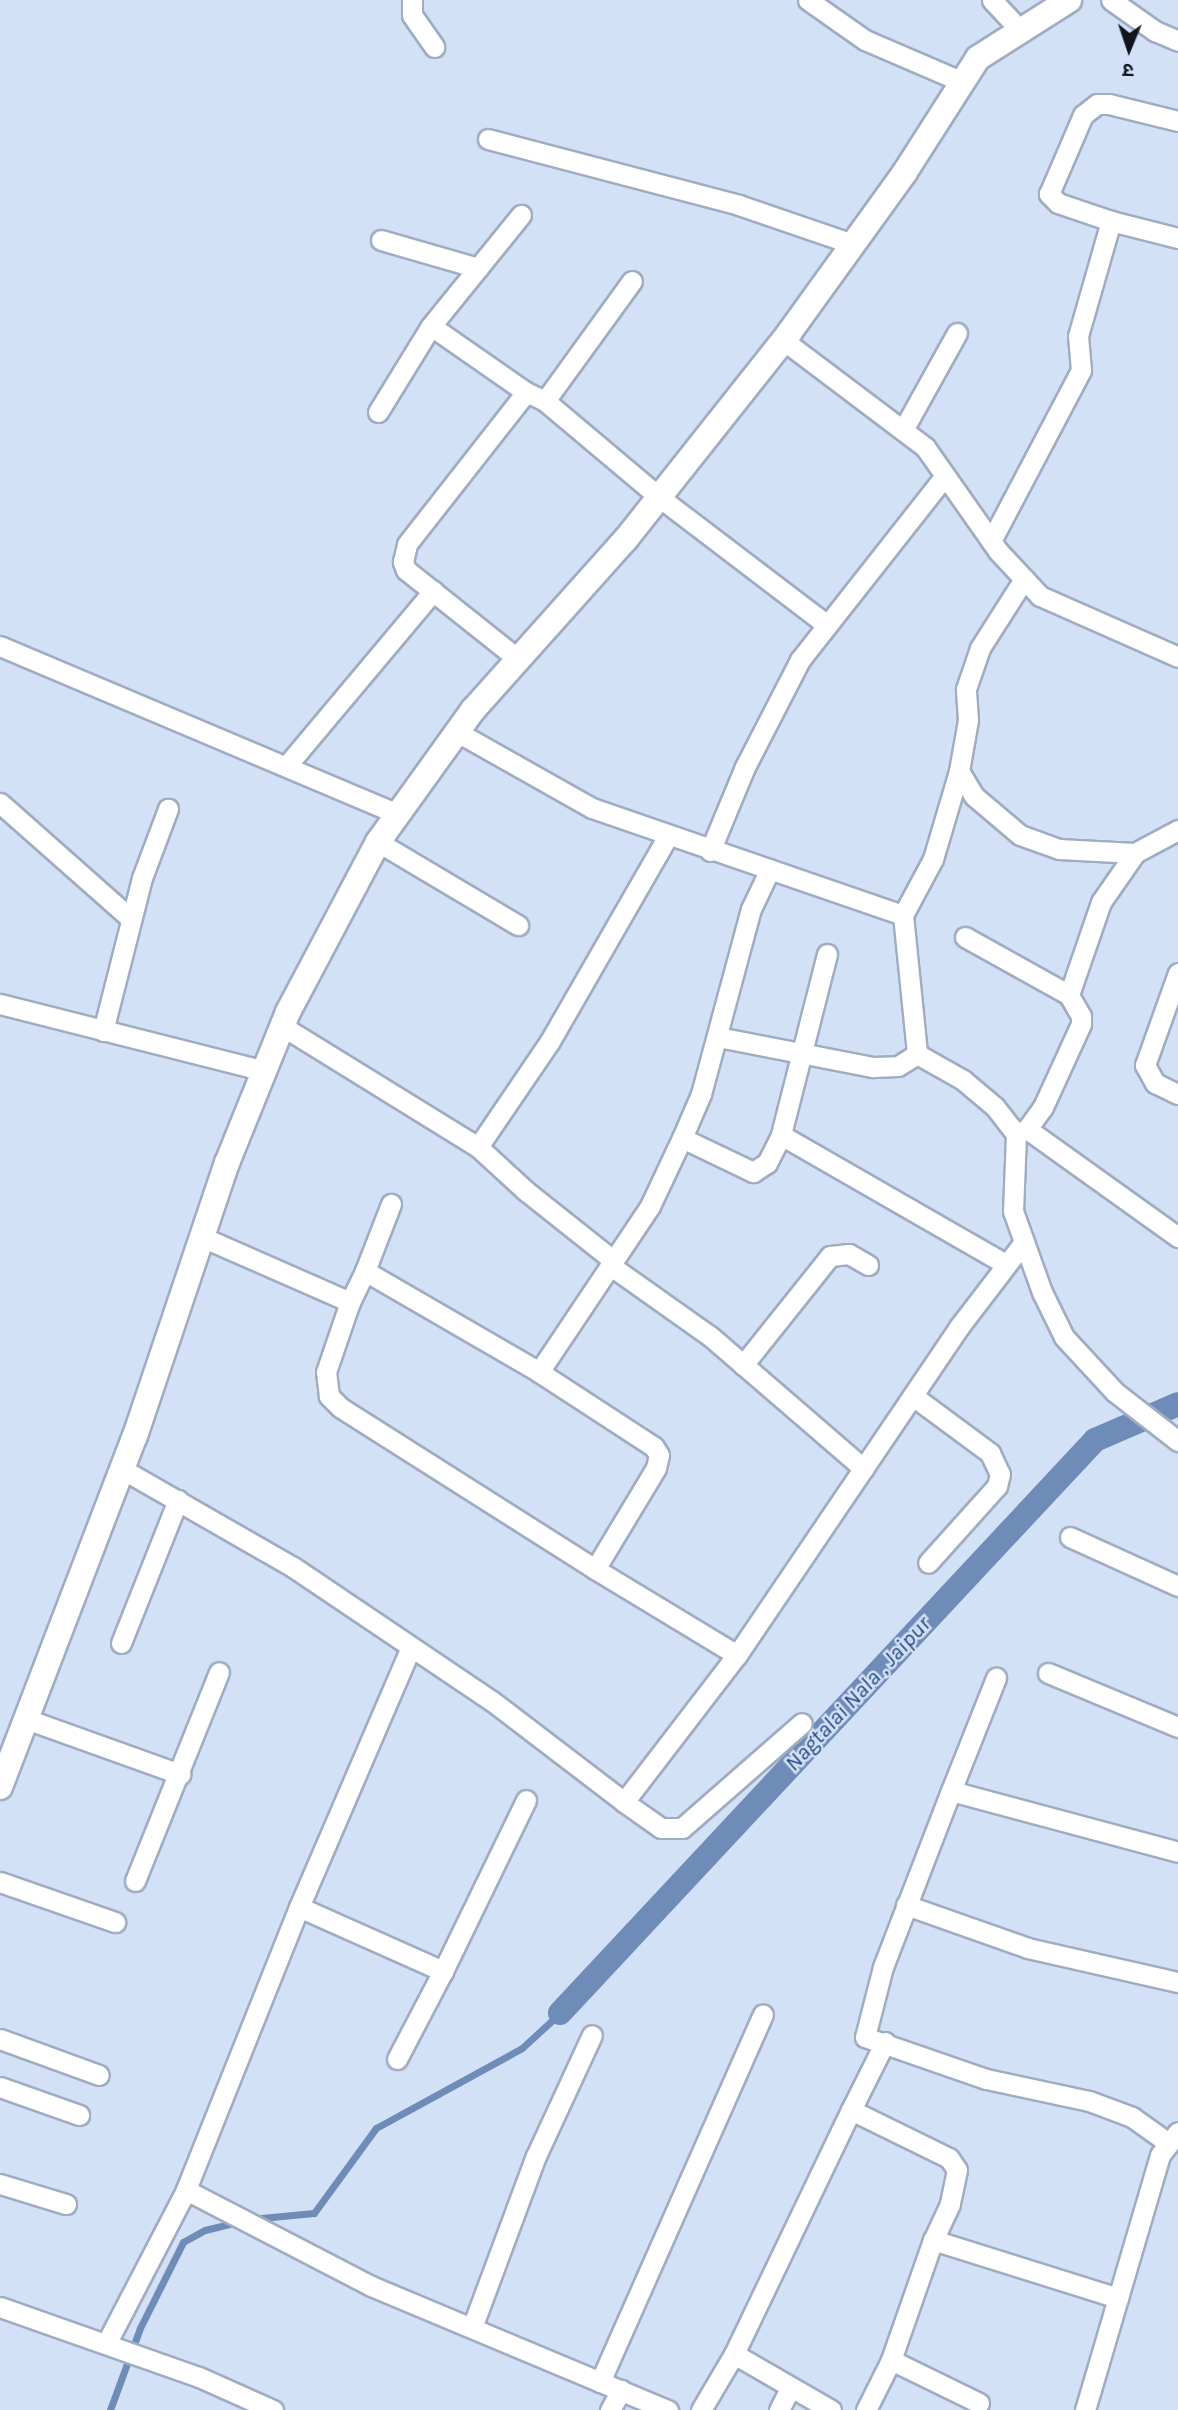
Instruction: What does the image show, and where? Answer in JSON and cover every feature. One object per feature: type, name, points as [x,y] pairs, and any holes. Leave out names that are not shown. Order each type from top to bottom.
[{"type":"street","points":[[412,0],[412,15],[434,47]]},
{"type":"street","points":[[808,0],[865,40],[963,82]]},
{"type":"street","points":[[992,0],[1021,31]]},
{"type":"street","points":[[0,1787],[122,1469],[202,1237],[282,1026],[379,842],[457,732],[659,497],[783,340],[853,244],[978,58],[1069,0]]},
{"type":"street","points":[[1111,0],[1154,31],[1178,41]]},
{"type":"street","points":[[1178,121],[1109,104],[1097,104],[1083,115],[1049,194],[1058,203],[1111,221],[1178,238]]},
{"type":"street","points":[[488,139],[739,205],[853,244]]},
{"type":"street","points":[[378,412],[431,326],[520,215]]},
{"type":"street","points":[[991,541],[1081,370],[1078,336],[1111,221]]},
{"type":"street","points":[[381,240],[478,268]]},
{"type":"street","points":[[545,401],[632,281]]},
{"type":"street","points":[[431,326],[526,392],[545,401],[659,497],[827,625]]},
{"type":"street","points":[[903,430],[957,332]]},
{"type":"street","points":[[783,340],[925,447],[991,541],[1040,596],[1178,657]]},
{"type":"street","points":[[518,659],[406,570],[403,562],[407,544],[526,392]]},
{"type":"street","points":[[710,851],[745,767],[800,660],[945,476]]},
{"type":"street","points":[[917,1054],[904,915],[933,859],[959,771],[968,720],[966,688],[980,648],[1024,579]]},
{"type":"street","points":[[288,764],[433,591]]},
{"type":"street","points":[[0,646],[288,764],[398,814]]},
{"type":"street","points":[[457,732],[592,808],[710,851],[904,915]]},
{"type":"street","points":[[959,771],[974,796],[1020,835],[1059,849],[1135,853]]},
{"type":"street","points":[[0,803],[131,919]]},
{"type":"street","points":[[103,1031],[131,919],[168,809]]},
{"type":"street","points":[[1069,995],[1101,902],[1135,853],[1178,830]]},
{"type":"street","points":[[478,1147],[550,1041],[668,836]]},
{"type":"street","points":[[379,842],[518,925]]},
{"type":"street","points":[[538,1372],[650,1206],[682,1138],[718,1037],[751,909],[770,869]]},
{"type":"street","points":[[965,937],[1069,995],[1081,1016],[1081,1024],[1060,1074],[1022,1131],[1013,1211],[1064,1336],[1115,1392],[1178,1441]]},
{"type":"street","points":[[682,1138],[753,1172],[767,1163],[781,1135],[827,954]]},
{"type":"street","points":[[1178,973],[1145,1065],[1154,1083],[1178,1094]]},
{"type":"street","points":[[0,1004],[264,1071]]},
{"type":"street","points":[[282,1026],[478,1147],[612,1263],[743,1365],[863,1469]]},
{"type":"street","points":[[718,1037],[887,1068],[917,1054]]},
{"type":"street","points":[[917,1054],[963,1080],[1022,1131],[1178,1237]]},
{"type":"street","points":[[781,1135],[1005,1264]]},
{"type":"street","points":[[391,1204],[350,1302],[326,1372],[329,1396],[340,1407],[737,1656]]},
{"type":"street","points":[[202,1237],[350,1302]]},
{"type":"street","points":[[624,1802],[737,1656],[913,1396],[1005,1264],[1024,1242]]},
{"type":"street","points":[[743,1365],[830,1256],[849,1254],[868,1265]]},
{"type":"street","points":[[365,1271],[538,1372],[654,1447],[659,1455],[656,1468],[595,1569]]},
{"type":"street","points":[[913,1396],[990,1454],[1000,1474],[997,1486],[928,1563]]},
{"type":"street","points":[[122,1469],[293,1567],[411,1647],[661,1828],[682,1828],[802,1723]]},
{"type":"street","points":[[121,1643],[178,1500]]},
{"type":"street","points":[[1070,1537],[1178,1586]]},
{"type":"street","points":[[111,2345],[186,2190],[299,1907],[411,1647]]},
{"type":"street","points":[[135,1881],[219,1672]]},
{"type":"street","points":[[1048,1673],[1178,1727]]},
{"type":"street","points":[[996,1678],[906,1905],[868,2012],[865,2037],[986,2079],[1089,2101],[1132,2117],[1173,2137],[1118,2298],[1085,2410]]},
{"type":"street","points":[[26,1719],[180,1774]]},
{"type":"street","points":[[951,1791],[1178,1852]]},
{"type":"street","points":[[397,2059],[526,1800]]},
{"type":"street","points":[[0,1882],[115,1922]]},
{"type":"street","points":[[906,1905],[1028,1948],[1178,1982]]},
{"type":"street","points":[[299,1907],[443,1971]]},
{"type":"street","points":[[600,2382],[763,2015]]},
{"type":"street","points":[[473,2325],[536,2156],[592,2035]]},
{"type":"street","points":[[0,2039],[99,2075]]},
{"type":"street","points":[[701,2410],[734,2354],[885,2042]]},
{"type":"street","points":[[0,2087],[79,2115]]},
{"type":"street","points":[[851,2110],[949,2158],[957,2170],[950,2204],[933,2240],[891,2360],[866,2410]]},
{"type":"street","points":[[0,2184],[66,2204]]},
{"type":"street","points":[[186,2190],[371,2286],[473,2325],[668,2410]]},
{"type":"street","points":[[933,2240],[1118,2298]]},
{"type":"street","points":[[0,2307],[138,2355],[251,2406],[273,2410]]},
{"type":"street","points":[[734,2354],[831,2410]]},
{"type":"street","points":[[891,2360],[979,2403]]},
{"type":"street","points":[[779,2410],[790,2388]]},
{"type":"street","points":[[611,2410],[621,2390]]},
{"type":"waterway","name":"Nagtalai Nala , Jaipur","points":[[560,2013],[1095,1440],[1178,1404]]},
{"type":"waterway","points":[[251,2219],[314,2213],[376,2128],[522,2048],[560,2013]]},
{"type":"waterway","points":[[110,2410],[140,2328],[183,2242],[205,2230],[240,2221]]}]
